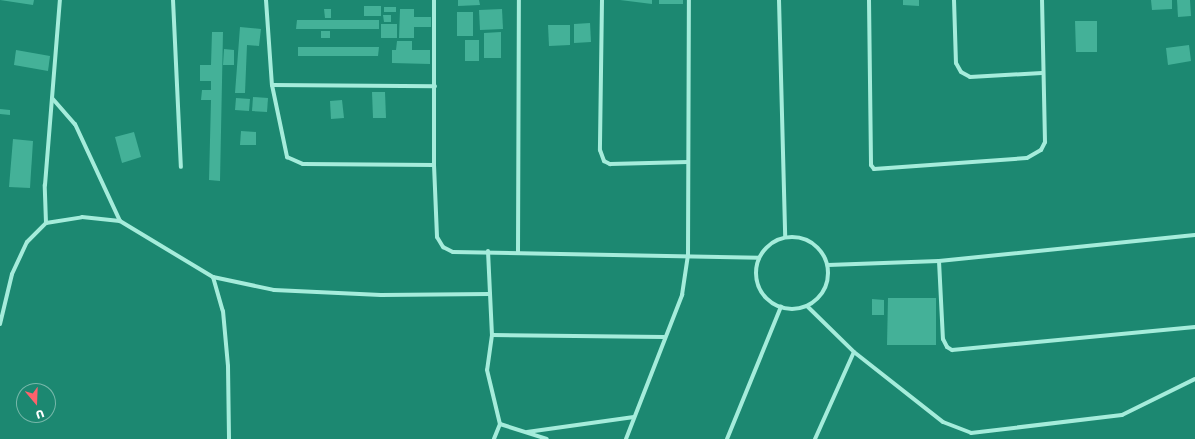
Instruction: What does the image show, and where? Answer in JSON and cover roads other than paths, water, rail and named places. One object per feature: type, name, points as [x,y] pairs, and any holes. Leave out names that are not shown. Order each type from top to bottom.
[{"type":"street","points":[[46,223],[45,186],[60,0]]},
{"type":"street","points":[[173,0],[181,167]]},
{"type":"street","points":[[266,0],[272,86],[284,153],[295,162],[303,164],[434,165]]},
{"type":"street","points":[[434,0],[434,165],[437,237],[443,247],[453,252],[488,251],[518,253],[688,255],[759,258]]},
{"type":"street","points":[[518,253],[519,0]]},
{"type":"street","points":[[602,0],[600,150],[604,161],[610,164],[688,162]]},
{"type":"street","points":[[626,439],[664,337],[682,295],[688,255],[689,0]]},
{"type":"street","points":[[779,0],[785,237]]},
{"type":"street","points":[[869,0],[872,168],[1027,158],[1042,150],[1045,142],[1042,73],[1042,0]]},
{"type":"street","points":[[954,0],[956,63],[961,72],[970,78],[1042,73]]},
{"type":"street","points":[[272,86],[435,86]]},
{"type":"street","points":[[52,98],[75,124],[120,221]]},
{"type":"street","points":[[0,324],[12,274],[27,242],[46,223],[82,217],[120,221],[213,277],[274,290],[381,294],[490,294]]},
{"type":"street","points":[[828,265],[939,261],[1195,235]]},
{"type":"street","points":[[785,237],[812,242],[828,265],[828,281],[820,296],[807,306],[798,309],[780,307],[764,296],[756,278],[759,258],[765,248],[785,237]]},
{"type":"street","points":[[488,251],[492,335],[487,370],[500,424],[494,439]]},
{"type":"street","points":[[939,261],[944,339],[947,347],[952,350],[1195,327]]},
{"type":"street","points":[[213,277],[223,311],[228,366],[229,439]]},
{"type":"street","points":[[807,306],[854,352],[943,422],[972,433],[1122,415],[1195,380]]},
{"type":"street","points":[[727,439],[780,307]]},
{"type":"street","points":[[492,335],[664,337]]},
{"type":"street","points":[[815,439],[854,352]]},
{"type":"street","points":[[528,432],[634,417]]},
{"type":"street","points":[[500,424],[547,439]]}]
